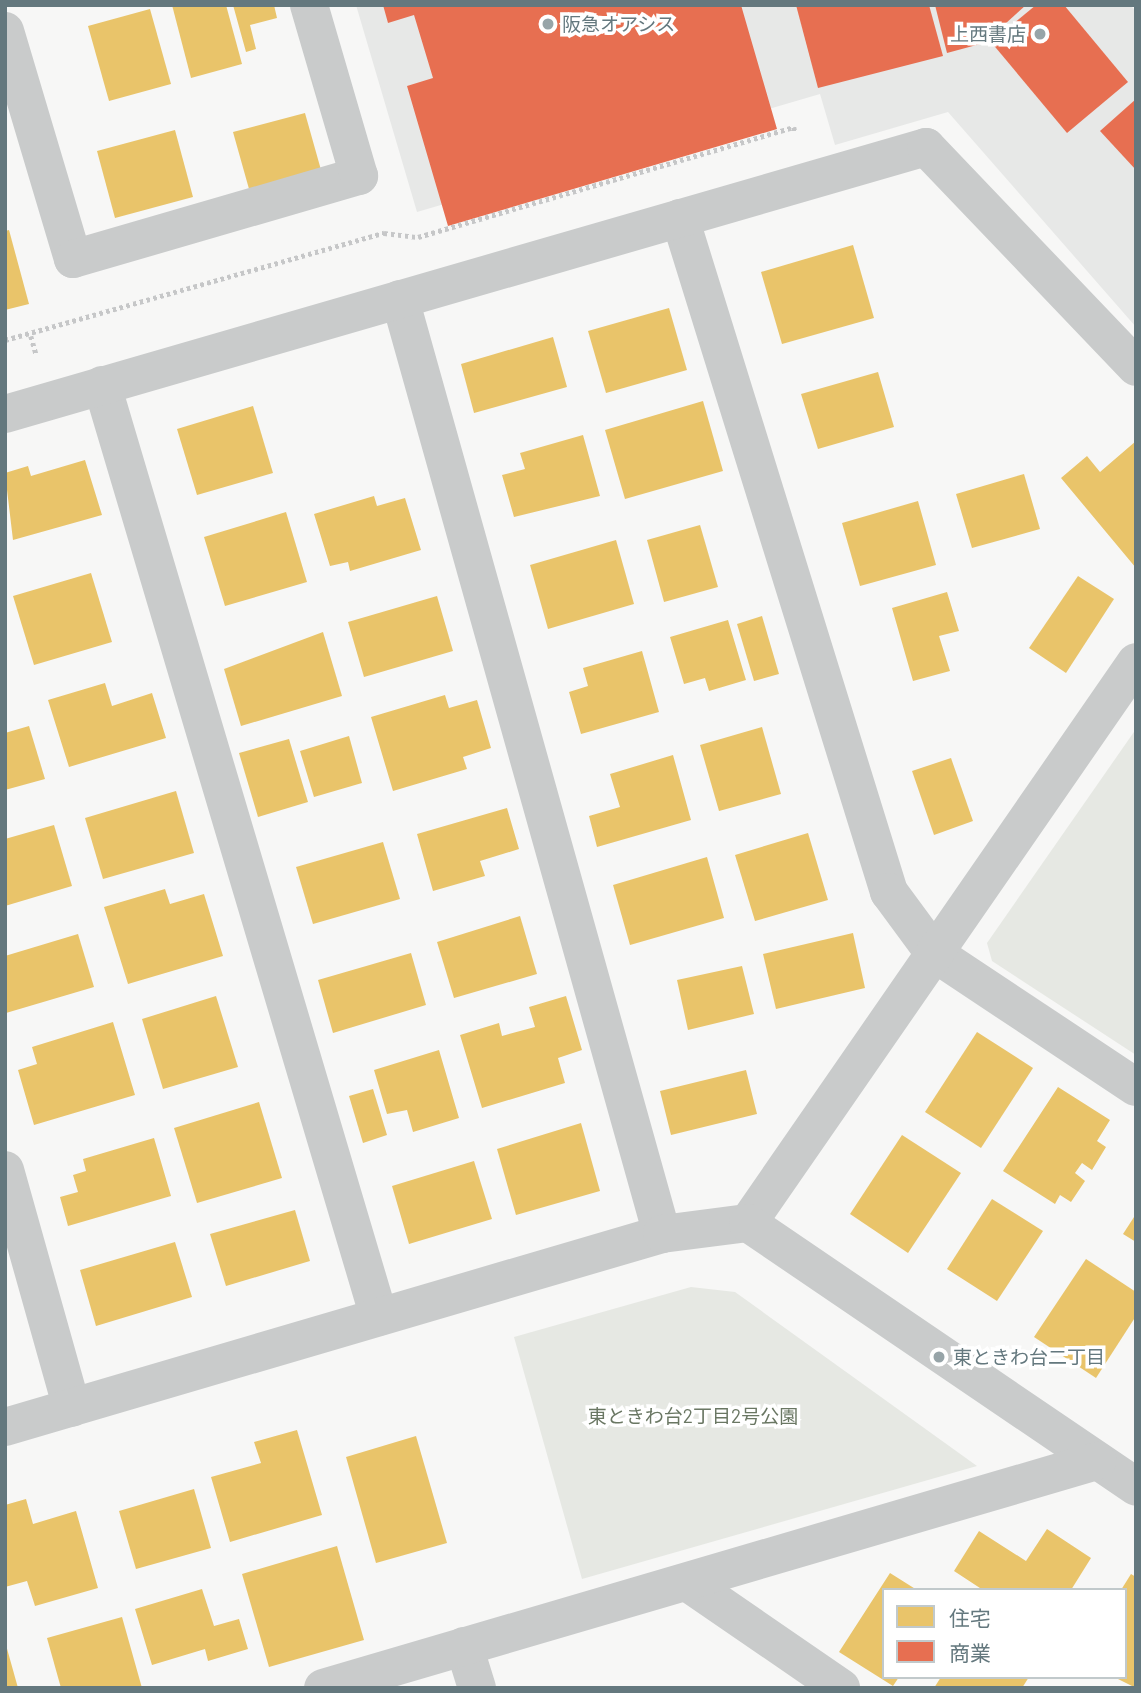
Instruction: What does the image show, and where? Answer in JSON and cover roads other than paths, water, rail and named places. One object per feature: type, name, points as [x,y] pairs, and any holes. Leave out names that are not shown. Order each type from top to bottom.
[{"type":"street","points":[[5,31],[72,260],[359,176],[309,5]]},
{"type":"street","points":[[5,414],[926,147],[1136,366]]},
{"type":"street","points":[[680,218],[889,892],[934,953],[1136,1087]]},
{"type":"street","points":[[400,299],[662,1234]]},
{"type":"street","points":[[102,385],[379,1317]]},
{"type":"street","points":[[748,1223],[1136,662]]},
{"type":"street","points":[[5,1170],[72,1408]]},
{"type":"street","points":[[5,1427],[662,1234],[748,1223],[1136,1487]]},
{"type":"street","points":[[323,1688],[1097,1461]]},
{"type":"street","points":[[687,1582],[841,1688]]},
{"type":"street","points":[[464,1647],[477,1688]]},
{"type":"place","name":"阪急オアシス","points":[[548,24]]},
{"type":"place","name":"上西書店","points":[[1040,34]]},
{"type":"place","name":"東ときわ台二丁目","points":[[939,1357]]},
{"type":"park label","name":"東ときわ台2丁目2号公園","points":[[693,1416]]}]
